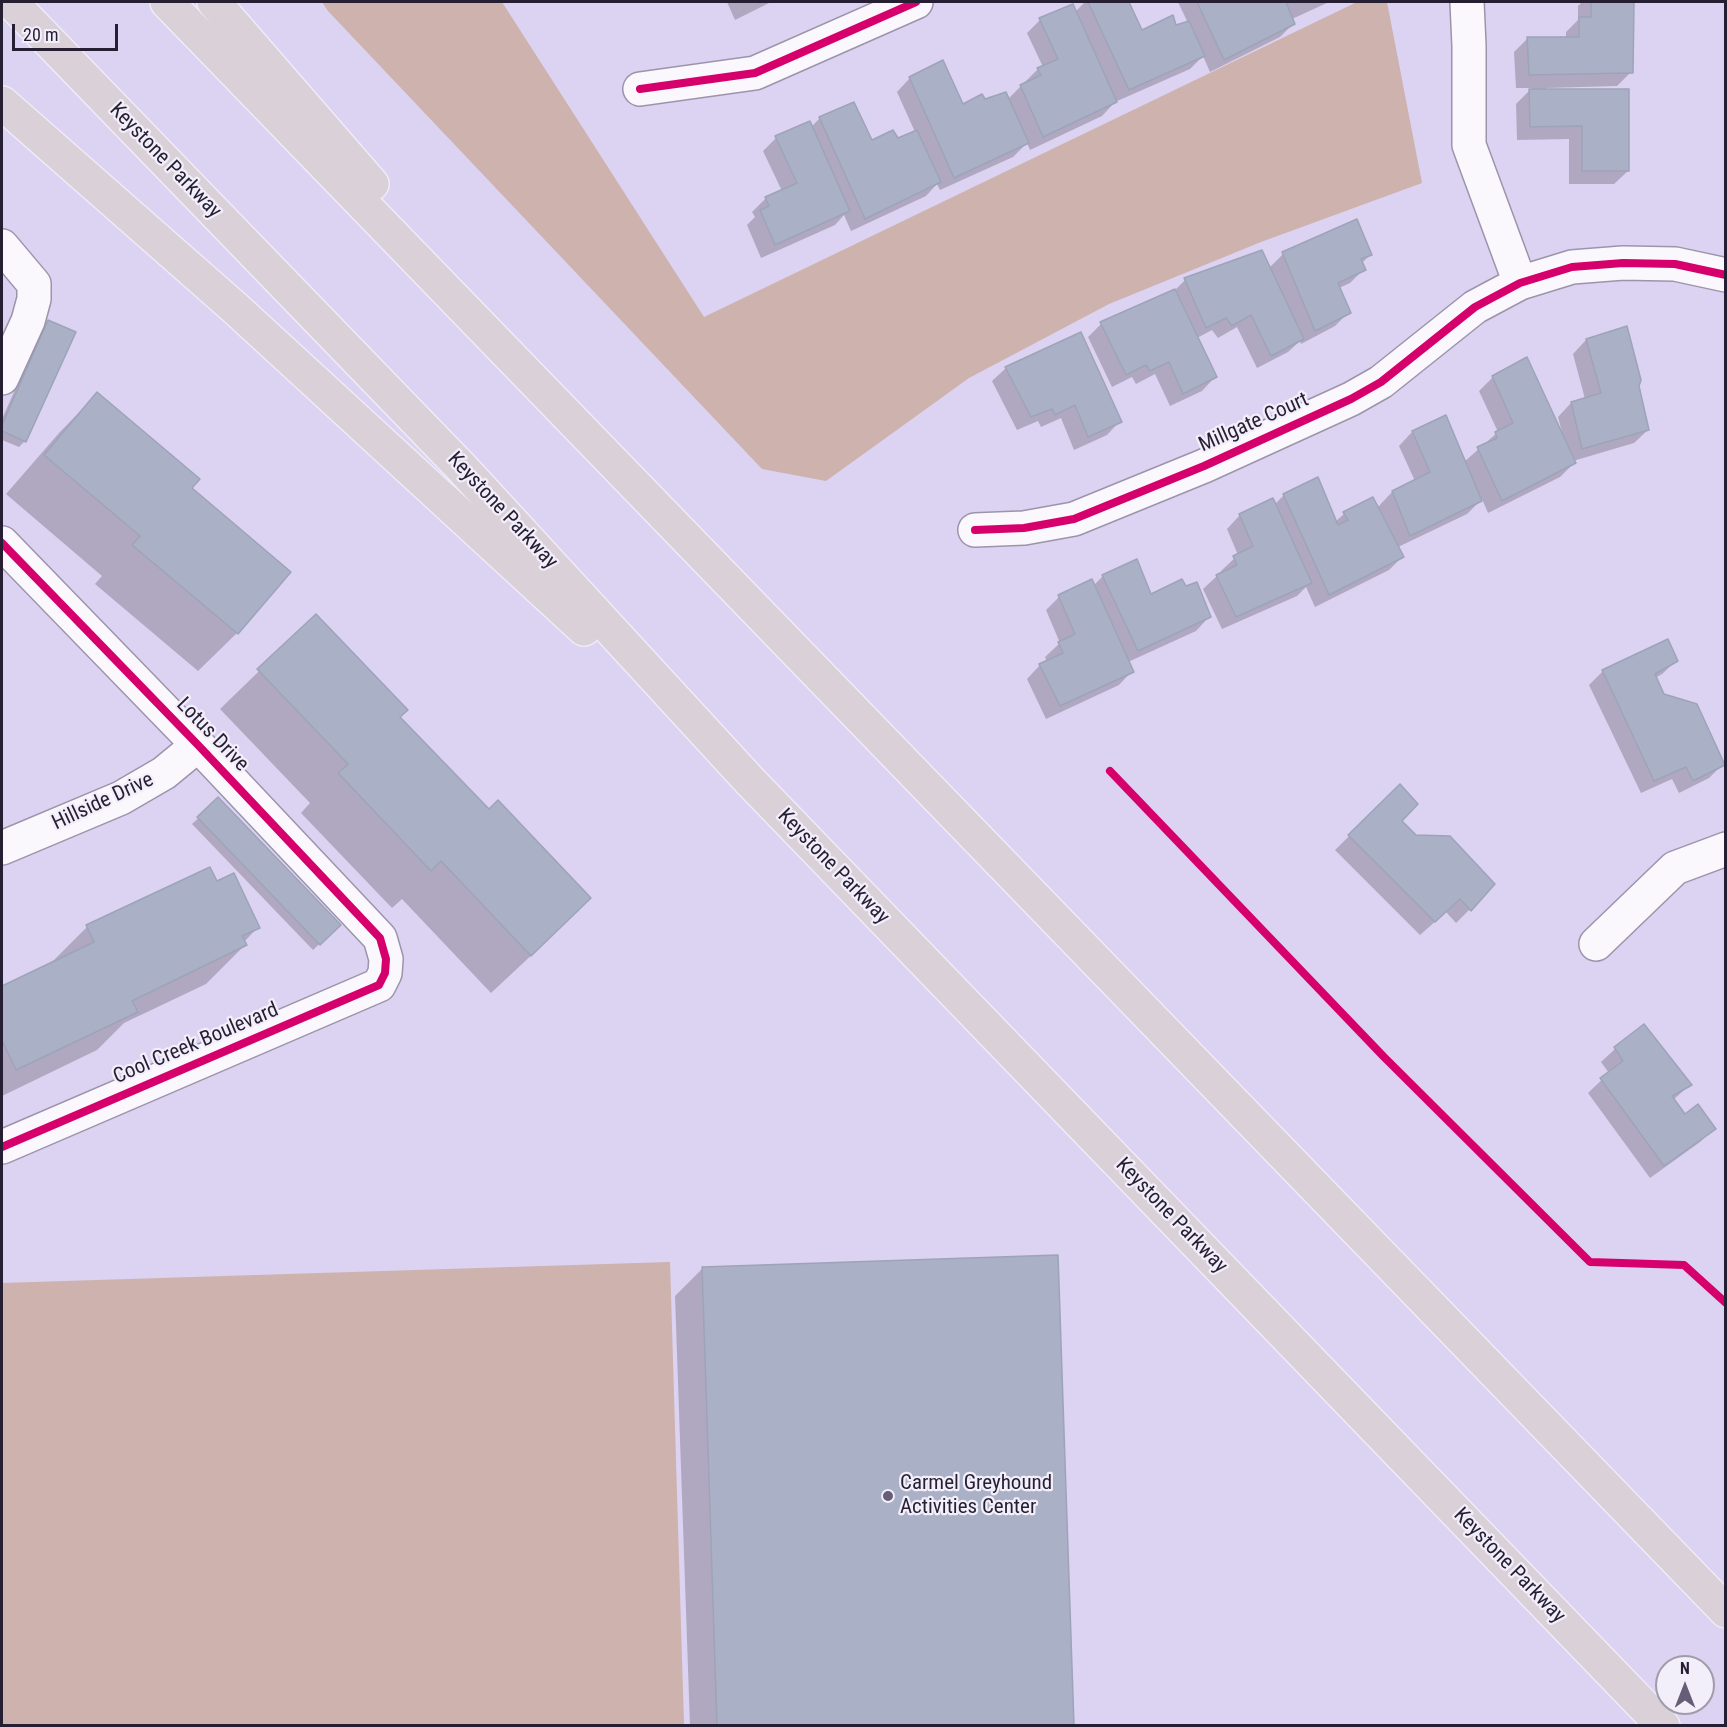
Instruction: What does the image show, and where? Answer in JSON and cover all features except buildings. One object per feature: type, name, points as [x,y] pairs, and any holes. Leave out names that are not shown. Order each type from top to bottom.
[{"type":"highway","name":"Keystone Parkway","points":[[11,2],[463,469],[750,780],[1663,1725]]},
{"type":"highway","points":[[167,2],[1725,1611]]},
{"type":"highway","points":[[214,2],[644,495]]},
{"type":"highway","points":[[2,103],[235,308],[750,780]]},
{"type":"highway","points":[[1416,1292],[1725,1586]]},
{"type":"street","points":[[640,89],[754,73],[916,2]]},
{"type":"street","points":[[1467,2],[1469,145],[1520,283]]},
{"type":"street","points":[[2,246],[34,284],[34,299],[28,321],[2,378]]},
{"type":"street","name":"Millgate Court","points":[[975,530],[1024,528],[1074,519],[1352,399],[1475,307],[1520,283],[1572,267],[1623,263],[1674,264],[1725,274]]},
{"type":"street","name":"Lotus Drive","points":[[2,543],[198,745],[380,938],[386,958]]},
{"type":"street","name":"Hillside Drive","points":[[2,848],[121,798],[164,773],[198,745]]},
{"type":"street","points":[[1596,944],[1675,868],[1725,849]]},
{"type":"street","name":"Cool Creek Boulevard","points":[[2,1147],[379,985],[385,973],[386,958]]},
{"type":"shaded area","points":[[322,2],[502,2],[704,317],[1357,2],[1387,2],[1422,183],[1261,242],[1109,304],[969,378],[826,481],[762,469],[328,11]]},
{"type":"shaded area","points":[[670,1262],[684,1725],[2,1725],[2,1283]]},
{"type":"cycle path","points":[[640,89],[755,73],[916,2]]},
{"type":"cycle path","points":[[975,530],[1024,528],[1074,519],[1204,466],[1351,399],[1381,382],[1475,307],[1520,283],[1572,267],[1623,263],[1675,264],[1726,275]]},
{"type":"cycle path","points":[[2,543],[198,745],[380,938],[386,959],[385,973],[379,985],[2,1147]]},
{"type":"cycle path","points":[[1110,771],[1384,1057],[1590,1262],[1684,1265],[1726,1303]]},
{"type":"place","name":"Carmel Greyhound Activities Center","points":[[888,1496]]}]
